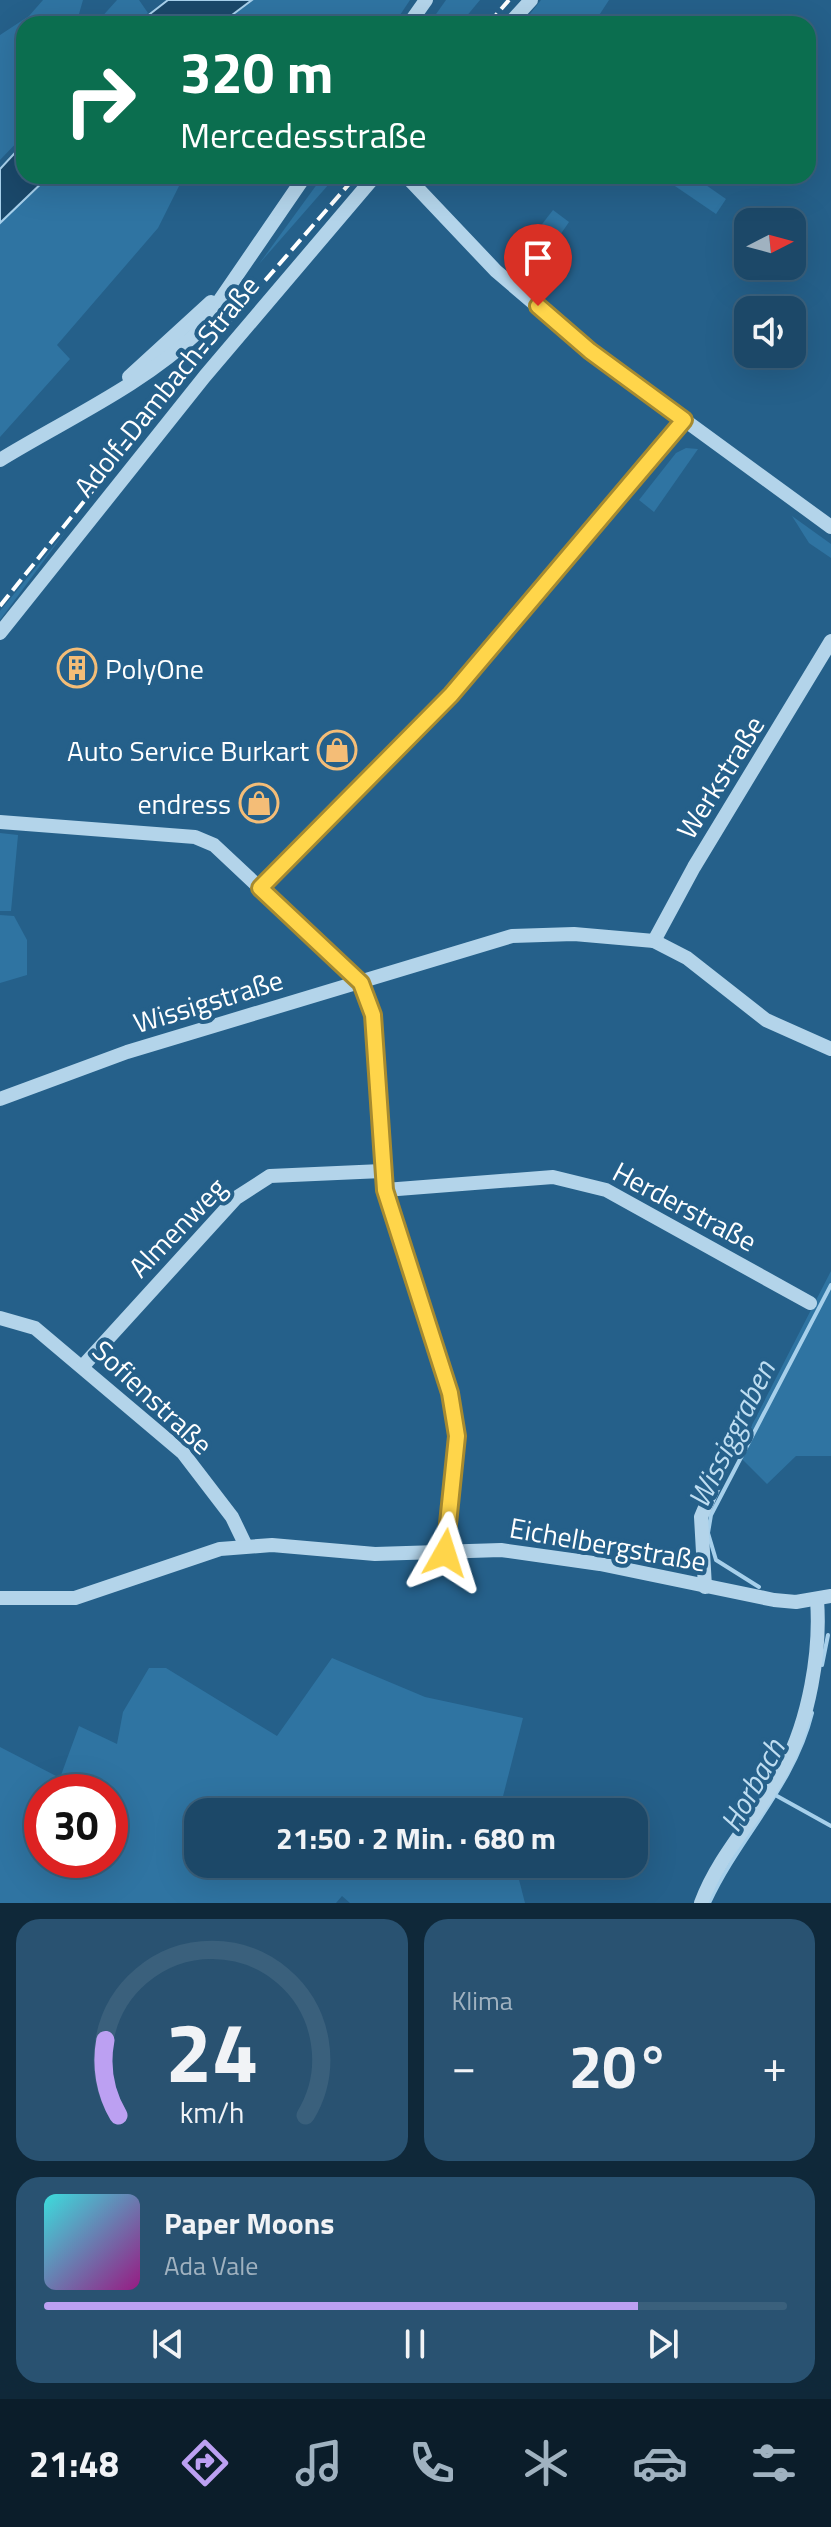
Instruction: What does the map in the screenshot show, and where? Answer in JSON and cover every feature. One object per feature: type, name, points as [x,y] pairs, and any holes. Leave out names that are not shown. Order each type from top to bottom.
[{"type":"street","points":[[516,16],[531,0]]},
{"type":"street","points":[[0,460],[175,353],[198,332],[299,184]]},
{"type":"street","name":"Adolf-Dambach-Straße","points":[[0,633],[205,376],[368,184]]},
{"type":"street","points":[[414,184],[496,271],[590,351],[831,527]]},
{"type":"street","points":[[260,888],[451,695],[684,420]]},
{"type":"street","name":"Werkstraße","points":[[654,941],[694,867],[831,641]]},
{"type":"street","points":[[0,822],[195,837],[214,845],[361,983],[373,1015],[385,1190],[450,1393],[457,1436],[445,1553]]},
{"type":"street","name":"Wissigstraße","points":[[0,1099],[127,1052],[512,936],[574,934],[654,941],[687,958],[766,1020],[831,1049]]},
{"type":"street","name":"Almenweg","points":[[83,1366],[236,1198],[270,1176],[382,1171]]},
{"type":"street","name":"Herderstraße","points":[[385,1190],[553,1177],[583,1183],[606,1190],[810,1303]]},
{"type":"street","name":"Sofienstraße","points":[[0,1318],[35,1328],[183,1453],[232,1517],[245,1544]]},
{"type":"street","points":[[705,1587],[701,1517],[733,1441]]},
{"type":"street","name":"Eichelbergstraße","points":[[0,1598],[50,1601],[75,1598],[220,1549],[245,1544],[375,1554],[501,1550],[555,1556],[785,1601],[824,1598]]},
{"type":"street","points":[[701,1903],[739,1832],[785,1766],[807,1698],[824,1598]]},
{"type":"shaded area","points":[[43,0],[83,0],[79,14],[86,16],[29,16]]},
{"type":"shaded area","points":[[117,0],[139,0],[148,13],[144,16],[103,16]]},
{"type":"shaded area","points":[[168,0],[252,0],[231,16],[147,16]]},
{"type":"shaded area","points":[[253,0],[410,0],[399,16],[232,16]]},
{"type":"shaded area","points":[[446,0],[480,0],[467,16],[435,16]]},
{"type":"shaded area","points":[[541,0],[609,0],[599,16],[528,16]]},
{"type":"shaded area","points":[[16,25],[16,143],[0,160],[0,35]]},
{"type":"shaded area","points":[[16,152],[16,184],[41,184],[0,223],[0,169]]},
{"type":"shaded area","points":[[41,184],[180,184],[158,228],[57,345],[70,359],[0,437],[0,223]]},
{"type":"shaded area","points":[[317,184],[329,184],[259,264]]},
{"type":"shaded area","points":[[672,184],[704,184],[726,199],[716,214]]},
{"type":"shaded area","points":[[553,210],[569,222],[530,279],[517,261],[519,254]]},
{"type":"shaded area","points":[[686,448],[698,449],[654,512],[639,500],[676,453]]},
{"type":"shaded area","points":[[792,516],[831,544],[831,558],[809,543]]},
{"type":"shaded area","points":[[66,531],[0,620],[0,611]]},
{"type":"shaded area","points":[[0,833],[18,835],[11,911],[0,911]]},
{"type":"shaded area","points":[[0,915],[14,916],[27,940],[27,975],[0,983]]},
{"type":"shaded area","points":[[831,1271],[831,1456],[796,1456],[767,1484],[737,1454]]},
{"type":"shaded area","points":[[332,1658],[425,1697],[523,1718],[503,1798],[184,1798],[184,1878],[519,1878],[525,1903],[350,1903],[342,1896],[336,1903],[0,1903],[0,1747],[52,1774],[24,1774],[24,1878],[128,1878],[128,1774],[61,1774],[79,1726],[117,1744],[123,1712],[149,1668],[166,1668],[277,1736]]},
{"type":"waterway","name":"Wissiggraben","points":[[759,1587],[716,1560],[708,1533],[711,1515],[831,1285]]},
{"type":"waterway","name":"Horbach","points":[[822,1665],[828,1635]]},
{"type":"waterway","name":"Horbach","points":[[709,1903],[780,1788],[804,1739],[812,1713]]},
{"type":"waterway","points":[[777,1796],[831,1826]]},
{"type":"railway","points":[[495,16],[509,0]]},
{"type":"railway","points":[[0,606],[216,337],[349,184]]},
{"type":"place","name":"PolyOne","points":[[77,668]]},
{"type":"place","name":"Auto Service Burkart","points":[[337,750]]},
{"type":"place","name":"endress","points":[[259,803]]},
{"type":"route","points":[[445,1553],[457,1436],[450,1393],[385,1190],[373,1015],[361,983],[260,888],[451,695],[684,420],[590,351],[538,306]]}]
